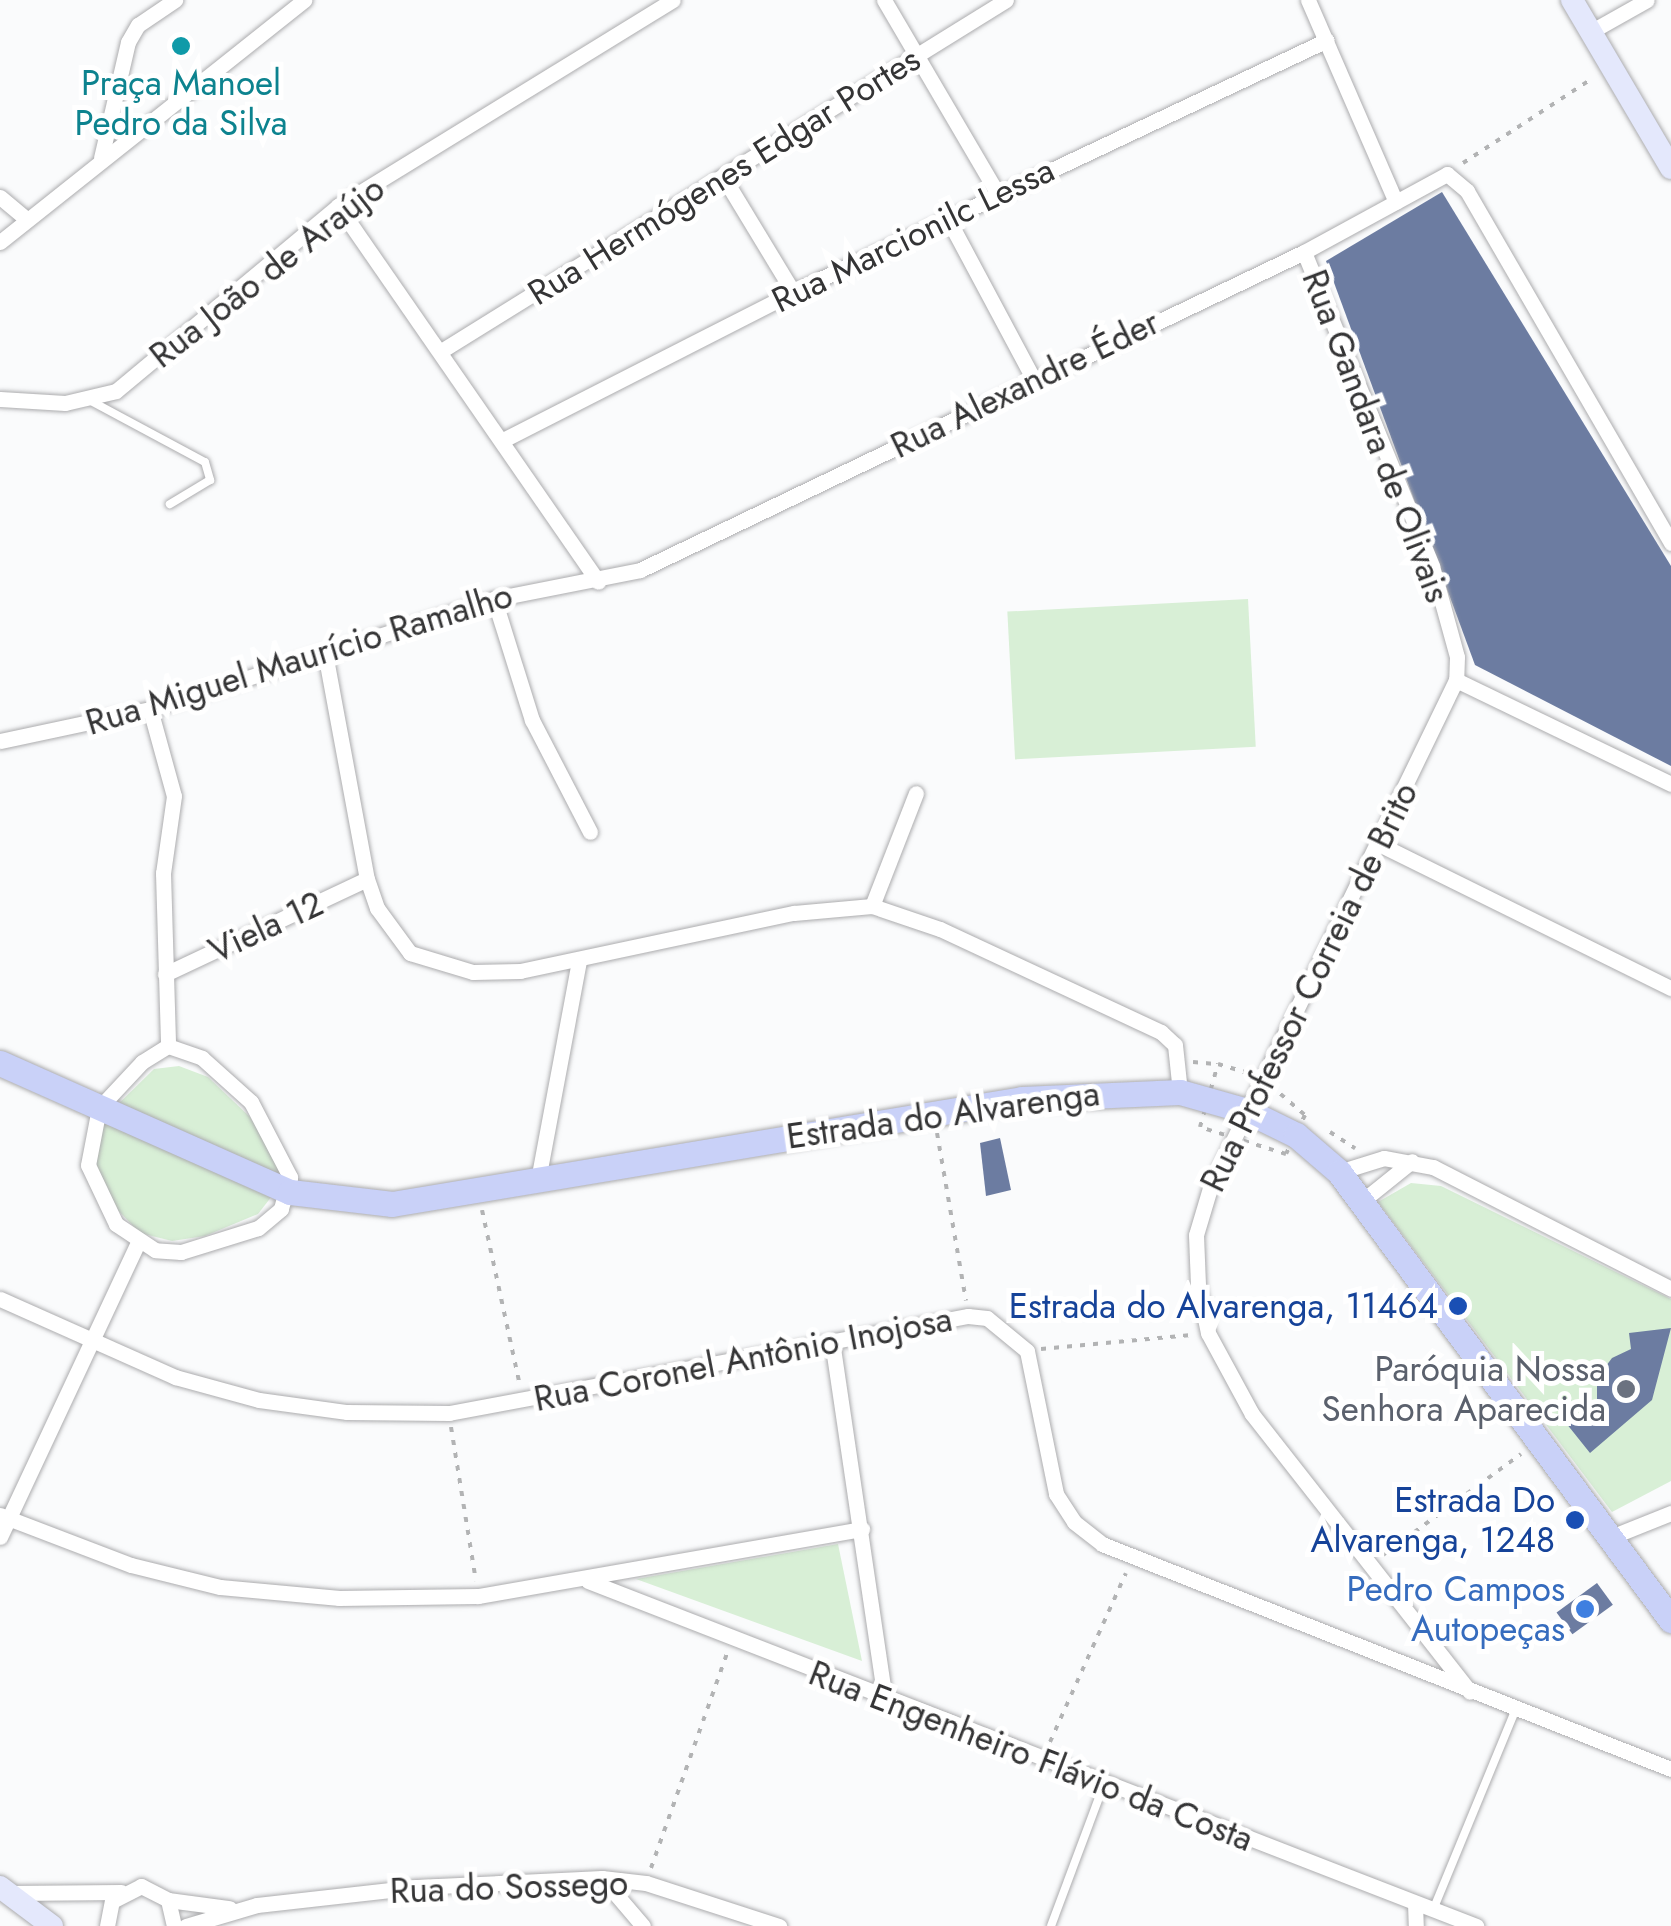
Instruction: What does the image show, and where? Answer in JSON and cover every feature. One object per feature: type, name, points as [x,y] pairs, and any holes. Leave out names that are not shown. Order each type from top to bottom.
[{"type":"main road","name":"Estrada do Alvarenga","points":[[0,1063],[290,1192],[392,1204],[478,1193],[934,1112],[1088,1092],[1180,1092],[1247,1111],[1296,1134],[1339,1172],[1671,1620]]},
{"type":"street","points":[[101,158],[128,42],[138,25],[175,0]]},
{"type":"street","points":[[0,242],[304,0]]},
{"type":"street","name":"Rua João de Araújo","points":[[91,400],[148,367],[338,206],[673,0]]},
{"type":"street","points":[[884,0],[998,194]]},
{"type":"street","name":"Rua Hermógenes Edgar Portes","points":[[442,351],[1006,0]]},
{"type":"street","points":[[1308,0],[1396,202]]},
{"type":"street","points":[[1572,0],[1671,168]]},
{"type":"street","points":[[1590,32],[1647,0]]},
{"type":"street","name":"Rua Marcionilc Lessa","points":[[504,440],[793,292],[1327,40]]},
{"type":"street","points":[[1448,174],[1467,190],[1671,542]]},
{"type":"street","name":"Rua Alexandre Éder","points":[[598,582],[671,556],[1033,378],[1304,252],[1448,174]]},
{"type":"street","points":[[724,178],[793,292]]},
{"type":"street","points":[[0,197],[26,218]]},
{"type":"street","points":[[338,206],[504,440],[598,582]]},
{"type":"street","points":[[948,219],[1033,378]]},
{"type":"street","name":"Rua Gandara de Olivais","points":[[1304,252],[1432,566],[1457,656],[1456,680]]},
{"type":"street","points":[[0,399],[91,400]]},
{"type":"street","name":"Rua Miguel Maurício Ramalho","points":[[0,742],[150,708],[494,598],[598,582]]},
{"type":"street","points":[[494,598],[532,720],[590,832]]},
{"type":"street","points":[[325,653],[367,880],[392,934],[410,952],[434,964],[520,971],[794,913],[872,906],[940,928],[1160,1032],[1180,1060],[1180,1092]]},
{"type":"street","points":[[1456,680],[1671,784]]},
{"type":"street","name":"Rua Professor Correia de Brito","points":[[1456,680],[1210,1188],[1196,1235],[1208,1333],[1252,1414],[1471,1694]]},
{"type":"street","points":[[150,708],[174,796],[163,874],[168,1046]]},
{"type":"street","points":[[872,906],[916,793]]},
{"type":"street","points":[[1377,843],[1671,988]]},
{"type":"street","name":"Viela 12","points":[[165,974],[367,880]]},
{"type":"street","points":[[538,1180],[579,961]]},
{"type":"street","points":[[168,1046],[202,1058],[250,1102],[284,1158],[290,1192],[270,1218],[237,1238],[181,1252],[138,1243],[102,1203],[88,1165],[100,1108],[142,1062],[168,1046]]},
{"type":"street","points":[[1339,1172],[1371,1160],[1412,1161],[1671,1289]]},
{"type":"street","points":[[1361,1202],[1412,1161]]},
{"type":"street","points":[[0,1537],[4,1517],[93,1346],[138,1243]]},
{"type":"street","name":"Rua Coronel Antônio Inojosa","points":[[0,1299],[93,1346],[259,1400],[347,1412],[449,1412],[523,1401],[968,1316],[1007,1329],[1027,1351]]},
{"type":"street","points":[[832,1341],[885,1700]]},
{"type":"street","points":[[1027,1351],[1056,1494],[1074,1522],[1132,1560],[1671,1768]]},
{"type":"street","points":[[1611,1537],[1671,1512]]},
{"type":"street","points":[[4,1517],[131,1565],[220,1587],[338,1598],[478,1596],[588,1581],[862,1529]]},
{"type":"street","name":"Rua Engenheiro Flávio da Costa","points":[[588,1581],[731,1642],[1476,1926]]},
{"type":"street","points":[[602,1878],[642,1926]]},
{"type":"street","name":"Rua do Sossego","points":[[121,1892],[151,1887],[168,1900],[233,1908],[417,1886],[602,1878],[646,1883],[744,1920],[779,1926]]},
{"type":"street","points":[[4,1890],[121,1892],[107,1926]]},
{"type":"street","points":[[4,1890],[52,1926]]},
{"type":"street","points":[[168,1900],[174,1926]]},
{"type":"street","points":[[1415,1903],[1416,1926]]},
{"type":"street","name":"Rua do Sossego","points":[[186,1926],[233,1908]]},
{"type":"lane","points":[[91,400],[205,462],[210,480],[170,504]]},
{"type":"lane","points":[[1433,1910],[1515,1711]]},
{"type":"lane","points":[[1051,1926],[1104,1784]]},
{"type":"path","points":[[1448,174],[1610,67]]},
{"type":"path","points":[[1180,1060],[1218,1064]]},
{"type":"path","points":[[934,1112],[968,1316]]},
{"type":"path","points":[[1306,1114],[1371,1160]]},
{"type":"path","points":[[478,1193],[523,1401]]},
{"type":"path","points":[[1027,1351],[1208,1333]]},
{"type":"path","points":[[449,1412],[478,1596]]},
{"type":"path","points":[[1370,1565],[1536,1442]]},
{"type":"path","points":[[1042,1760],[1132,1560]]},
{"type":"path","points":[[646,1883],[731,1642]]},
{"type":"green space","points":[[1248,599],[1256,747],[1015,759],[1007,612]]},
{"type":"green space","points":[[179,1066],[208,1077],[250,1117],[279,1167],[279,1187],[258,1214],[205,1236],[172,1241],[140,1233],[108,1200],[93,1164],[106,1116],[154,1069]]},
{"type":"green space","points":[[1411,1183],[1441,1186],[1671,1299],[1671,1481],[1612,1512],[1378,1202]]},
{"type":"green space","points":[[838,1544],[862,1661],[636,1579]]},
{"type":"building","points":[[1442,192],[1671,566],[1671,766],[1475,665],[1326,261]]},
{"type":"building","points":[[1000,1138],[1011,1190],[986,1196],[980,1143]]},
{"type":"building","name":"Paróquia Nossa Senhora Aparecida","points":[[1671,1328],[1652,1400],[1590,1453],[1566,1423],[1597,1401],[1597,1378],[1612,1358],[1631,1349],[1629,1333]]},
{"type":"building","name":"Pedro Campos Autopeças","points":[[1597,1583],[1613,1605],[1572,1634],[1557,1612]]},
{"type":"place","name":"Praça Manoel Pedro da Silva","points":[[181,46]]},
{"type":"place","name":"Estrada do Alvarenga, 11464","points":[[1458,1306]]},
{"type":"place","name":"Paróquia Nossa Senhora Aparecida","points":[[1626,1389]]},
{"type":"place","name":"Estrada Do Alvarenga, 1248","points":[[1575,1520]]},
{"type":"place","name":"Pedro Campos Autopeças","points":[[1585,1609]]}]
